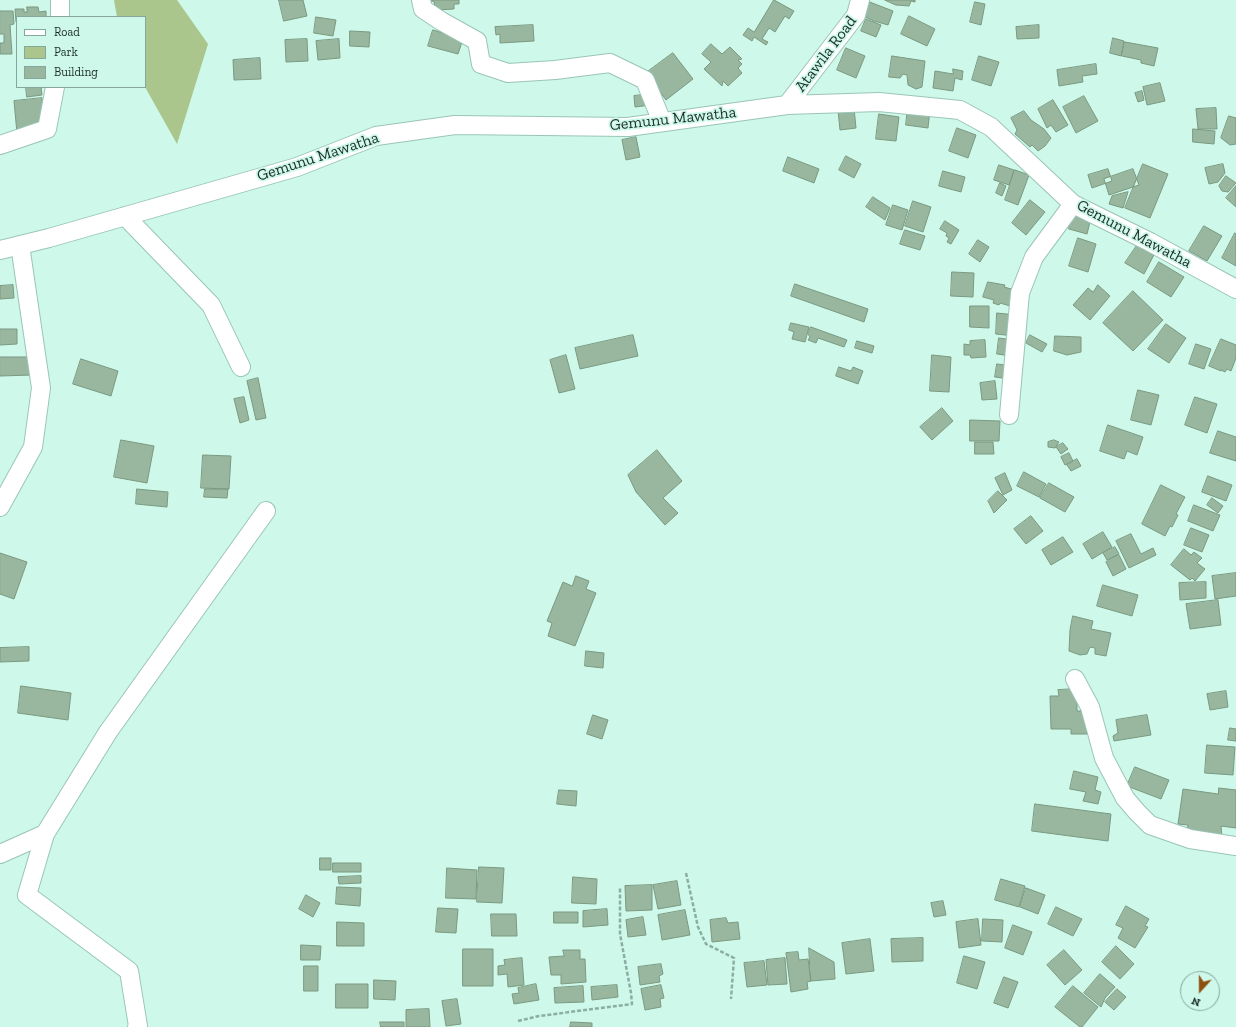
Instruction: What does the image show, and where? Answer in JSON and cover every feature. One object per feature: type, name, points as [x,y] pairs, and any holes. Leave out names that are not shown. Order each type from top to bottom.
[{"type":"street","points":[[60,0],[60,16]]},
{"type":"street","points":[[421,0],[423,9],[441,22],[477,41],[481,64],[508,73],[555,70],[610,63],[645,80],[662,122]]},
{"type":"street","name":"Atawila Road","points":[[787,105],[856,15],[860,0]]},
{"type":"street","points":[[0,145],[47,129],[55,88]]},
{"type":"street","name":"Gemunu Mawatha","points":[[0,250],[49,238],[297,167],[376,136],[455,125],[628,127],[787,105],[879,102],[960,110],[992,127],[1073,204],[1150,242],[1236,288]]},
{"type":"street","points":[[1008,415],[1020,293],[1034,257],[1073,204]]},
{"type":"street","points":[[125,216],[211,305],[241,367]]},
{"type":"street","points":[[0,507],[33,447],[40,388],[20,245]]},
{"type":"street","points":[[137,1027],[129,971],[27,895],[45,834],[108,732],[266,511]]},
{"type":"street","points":[[1075,679],[1090,707],[1104,758],[1125,798],[1137,812],[1150,825],[1190,839],[1236,846]]},
{"type":"street","points":[[0,854],[45,834]]},
{"type":"path","points":[[686,873],[698,927],[706,944],[734,958],[731,999]]},
{"type":"path","points":[[518,1021],[539,1016],[632,1004],[620,934],[620,888]]},
{"type":"green space","points":[[114,0],[177,0],[208,44],[177,144],[146,88],[146,16],[117,16]]},
{"type":"building","points":[[279,0],[303,0],[307,16],[284,21]]},
{"type":"building","points":[[426,0],[459,0],[459,4],[454,4],[454,9],[435,10],[434,1],[426,2]]},
{"type":"building","points":[[774,0],[794,11],[789,19],[785,16],[775,32],[769,28],[762,39],[768,42],[766,45],[754,37],[752,41],[743,35],[748,28],[754,32]]},
{"type":"building","points":[[885,0],[915,0],[915,2],[911,1],[909,6],[896,5]]},
{"type":"building","points":[[867,1],[893,11],[888,25],[861,15]]},
{"type":"building","points":[[975,2],[985,4],[981,25],[970,22]]},
{"type":"building","points":[[27,7],[38,7],[39,12],[46,11],[46,16],[16,16],[16,22],[15,9],[24,9],[24,12],[27,12]]},
{"type":"building","points":[[0,11],[13,11],[14,24],[10,25],[12,54],[0,54],[0,43],[4,43],[4,34],[0,34]]},
{"type":"building","points":[[909,16],[935,29],[927,46],[901,34]]},
{"type":"building","points":[[316,17],[336,20],[333,36],[314,33]]},
{"type":"building","points":[[866,19],[881,25],[876,37],[861,31]]},
{"type":"building","points":[[533,25],[534,41],[500,43],[500,34],[496,35],[495,27]]},
{"type":"building","points":[[1039,25],[1039,38],[1017,39],[1016,27]]},
{"type":"building","points":[[433,30],[463,39],[458,54],[428,46]]},
{"type":"building","points":[[350,31],[370,32],[369,47],[350,46]]},
{"type":"building","points":[[1113,38],[1124,41],[1121,56],[1110,53]]},
{"type":"building","points":[[307,39],[308,61],[286,62],[285,40]]},
{"type":"building","points":[[339,39],[340,58],[318,60],[316,41]]},
{"type":"building","points":[[1125,42],[1158,48],[1154,66],[1141,63],[1141,60],[1122,56]]},
{"type":"building","points":[[711,44],[722,54],[730,47],[742,59],[738,60],[742,64],[738,68],[742,73],[728,86],[723,81],[722,86],[704,69],[711,62],[702,54]]},
{"type":"building","points":[[846,48],[865,56],[856,78],[837,70]]},
{"type":"building","points":[[673,53],[693,79],[666,100],[646,73]]},
{"type":"building","points":[[892,56],[925,61],[922,87],[916,89],[908,85],[907,75],[903,74],[900,78],[889,77]]},
{"type":"building","points":[[979,56],[999,62],[991,86],[972,80]]},
{"type":"building","points":[[260,58],[261,79],[234,80],[233,60]]},
{"type":"building","points":[[1096,64],[1097,74],[1082,76],[1083,82],[1059,86],[1057,70]]},
{"type":"building","points":[[953,69],[963,71],[962,80],[955,78],[953,91],[933,88],[935,71],[953,74]]},
{"type":"building","points":[[1160,83],[1165,101],[1147,105],[1143,87]]},
{"type":"building","points":[[26,88],[41,88],[42,95],[27,97]]},
{"type":"building","points":[[1142,91],[1144,100],[1138,102],[1135,93]]},
{"type":"building","points":[[650,94],[651,105],[635,107],[634,96]]},
{"type":"building","points":[[1084,96],[1098,121],[1076,133],[1063,107]]},
{"type":"building","points":[[42,98],[44,122],[37,123],[36,127],[17,133],[14,101]]},
{"type":"building","points":[[1053,100],[1068,125],[1056,132],[1051,125],[1047,128],[1038,109]]},
{"type":"building","points":[[908,107],[930,110],[928,128],[906,125]]},
{"type":"building","points":[[854,108],[856,128],[840,130],[838,110]]},
{"type":"building","points":[[1216,108],[1217,129],[1198,129],[1196,109]]},
{"type":"building","points":[[1024,111],[1031,120],[1044,129],[1051,138],[1045,146],[1038,151],[1032,145],[1030,147],[1015,134],[1017,130],[1011,118]]},
{"type":"building","points":[[879,114],[899,117],[896,141],[876,139]]},
{"type":"building","points":[[1229,116],[1236,118],[1236,144],[1230,145],[1221,138]]},
{"type":"building","points":[[957,128],[976,135],[968,158],[949,151]]},
{"type":"building","points":[[1193,129],[1215,131],[1214,144],[1193,142]]},
{"type":"building","points":[[636,137],[640,157],[626,160],[622,140]]},
{"type":"building","points":[[846,156],[861,164],[854,178],[839,170]]},
{"type":"building","points":[[788,157],[819,169],[814,183],[783,171]]},
{"type":"building","points":[[1143,164],[1168,174],[1150,218],[1125,208]]},
{"type":"building","points":[[1223,164],[1225,173],[1218,182],[1209,184],[1205,168]]},
{"type":"building","points":[[999,165],[1014,170],[1009,185],[994,180]]},
{"type":"building","points":[[1108,169],[1112,181],[1092,188],[1088,175]]},
{"type":"building","points":[[1133,169],[1139,185],[1109,195],[1104,179]]},
{"type":"building","points":[[1015,170],[1029,175],[1018,205],[1005,200]]},
{"type":"building","points":[[943,171],[965,177],[961,192],[939,186]]},
{"type":"building","points":[[1226,176],[1236,183],[1228,192],[1222,191],[1219,186]]},
{"type":"building","points":[[1000,183],[1006,186],[1002,196],[996,193]]},
{"type":"building","points":[[1236,186],[1236,207],[1226,198]]},
{"type":"building","points":[[1128,192],[1123,208],[1109,204],[1112,196]]},
{"type":"building","points":[[873,197],[890,208],[885,220],[866,207]]},
{"type":"building","points":[[1030,200],[1045,212],[1026,235],[1012,223]]},
{"type":"building","points":[[913,201],[931,207],[923,232],[905,226]]},
{"type":"building","points":[[893,205],[908,210],[902,230],[886,225]]},
{"type":"building","points":[[1072,213],[1091,218],[1087,234],[1069,229]]},
{"type":"building","points":[[945,221],[959,230],[951,244],[947,242],[949,238],[946,236],[947,233],[940,229]]},
{"type":"building","points":[[1204,226],[1222,236],[1207,261],[1189,251]]},
{"type":"building","points":[[905,230],[925,236],[920,250],[900,244]]},
{"type":"building","points":[[1235,233],[1236,234],[1236,266],[1222,258]]},
{"type":"building","points":[[1078,238],[1096,244],[1088,272],[1069,266]]},
{"type":"building","points":[[978,240],[989,247],[980,262],[969,254]]},
{"type":"building","points":[[1140,241],[1156,251],[1144,274],[1125,263]]},
{"type":"building","points":[[1159,262],[1184,277],[1171,297],[1147,282]]},
{"type":"building","points":[[952,272],[974,273],[973,297],[951,296]]},
{"type":"building","points":[[988,282],[1005,285],[1004,287],[1015,290],[1010,306],[1000,303],[999,305],[993,303],[994,300],[983,297]]},
{"type":"building","points":[[795,284],[868,309],[864,322],[791,296]]},
{"type":"building","points":[[13,285],[14,298],[0,299],[0,286]]},
{"type":"building","points":[[1098,285],[1110,296],[1090,320],[1073,305],[1088,288],[1093,292]]},
{"type":"building","points":[[1133,291],[1163,320],[1133,351],[1103,323]]},
{"type":"building","points":[[970,306],[989,306],[989,328],[970,327]]},
{"type":"building","points":[[997,313],[1016,315],[1014,336],[996,334]]},
{"type":"building","points":[[791,323],[809,327],[805,342],[792,339],[794,332],[789,330]]},
{"type":"building","points":[[1166,324],[1186,338],[1169,363],[1148,349]]},
{"type":"building","points":[[811,327],[847,340],[844,347],[818,338],[816,343],[808,340],[810,337],[808,334]]},
{"type":"building","points":[[0,329],[17,329],[17,344],[0,345]]},
{"type":"building","points":[[633,335],[638,356],[580,369],[575,348]]},
{"type":"building","points":[[1030,335],[1047,344],[1042,352],[1026,343]]},
{"type":"building","points":[[1055,336],[1081,337],[1081,352],[1067,355],[1054,351]]},
{"type":"building","points":[[999,338],[1013,340],[1011,356],[997,354]]},
{"type":"building","points":[[1221,339],[1236,345],[1236,358],[1231,371],[1227,369],[1225,372],[1209,366]]},
{"type":"building","points":[[985,340],[986,357],[971,358],[970,355],[964,355],[964,344],[970,345],[970,341]]},
{"type":"building","points":[[857,341],[874,346],[872,353],[855,348]]},
{"type":"building","points":[[1196,344],[1211,349],[1204,369],[1189,364]]},
{"type":"building","points":[[566,355],[575,389],[559,393],[550,360]]},
{"type":"building","points":[[932,355],[951,357],[949,392],[930,391]]},
{"type":"building","points":[[0,357],[32,357],[32,375],[0,376]]},
{"type":"building","points":[[81,359],[118,371],[111,396],[73,384]]},
{"type":"building","points":[[997,364],[1012,366],[1010,379],[995,377]]},
{"type":"building","points":[[839,367],[851,371],[853,367],[863,371],[858,384],[836,376]]},
{"type":"building","points":[[258,378],[266,418],[256,420],[247,381]]},
{"type":"building","points":[[995,381],[997,399],[982,400],[980,383]]},
{"type":"building","points":[[1138,390],[1159,395],[1151,425],[1131,420]]},
{"type":"building","points":[[244,397],[249,420],[240,423],[234,399]]},
{"type":"building","points":[[1195,397],[1217,404],[1207,433],[1185,425]]},
{"type":"building","points":[[942,408],[953,421],[932,440],[920,427]]},
{"type":"building","points":[[970,420],[1000,421],[999,441],[970,441]]},
{"type":"building","points":[[1108,425],[1143,437],[1137,455],[1127,451],[1124,459],[1100,451]]},
{"type":"building","points":[[1218,431],[1236,437],[1236,461],[1210,453]]},
{"type":"building","points":[[121,440],[154,446],[147,483],[114,477]]},
{"type":"building","points":[[1054,440],[1059,442],[1055,448],[1048,447],[1048,442]]},
{"type":"building","points":[[975,442],[993,442],[994,454],[975,454]]},
{"type":"building","points":[[1063,443],[1068,449],[1061,454],[1056,447]]},
{"type":"building","points":[[657,450],[682,481],[663,498],[678,513],[665,525],[636,492],[628,475]]},
{"type":"building","points":[[1069,453],[1073,461],[1065,465],[1061,457]]},
{"type":"building","points":[[203,455],[231,456],[229,489],[201,488]]},
{"type":"building","points":[[1077,459],[1081,466],[1071,471],[1067,465]]},
{"type":"building","points":[[1024,472],[1046,484],[1039,497],[1017,486]]},
{"type":"building","points":[[1005,473],[1012,490],[1003,495],[995,478]]},
{"type":"building","points":[[1208,476],[1232,485],[1226,501],[1202,492]]},
{"type":"building","points":[[1049,483],[1074,497],[1065,512],[1040,498]]},
{"type":"building","points":[[1161,485],[1185,497],[1176,514],[1178,515],[1172,527],[1170,526],[1165,536],[1142,524]]},
{"type":"building","points":[[137,489],[168,492],[167,507],[136,504]]},
{"type":"building","points":[[205,489],[228,489],[227,498],[204,497]]},
{"type":"building","points":[[998,491],[1007,500],[994,513],[988,501]]},
{"type":"building","points":[[1212,498],[1223,506],[1218,513],[1207,505]]},
{"type":"building","points":[[1194,505],[1220,515],[1213,531],[1188,521]]},
{"type":"building","points":[[1031,516],[1043,531],[1026,544],[1014,529]]},
{"type":"building","points":[[1191,528],[1209,535],[1202,552],[1184,545]]},
{"type":"building","points":[[1103,532],[1112,547],[1092,559],[1083,544]]},
{"type":"building","points":[[1131,534],[1141,554],[1153,548],[1156,555],[1129,568],[1116,541]]},
{"type":"building","points":[[1063,537],[1073,552],[1051,565],[1042,550]]},
{"type":"building","points":[[1115,547],[1119,554],[1107,560],[1103,553]]},
{"type":"building","points":[[1184,549],[1191,555],[1194,552],[1202,558],[1197,563],[1205,569],[1195,581],[1192,578],[1190,580],[1171,565]]},
{"type":"building","points":[[0,553],[27,562],[14,599],[0,594]]},
{"type":"building","points":[[1119,555],[1126,569],[1113,576],[1106,562]]},
{"type":"building","points":[[1236,573],[1236,596],[1215,599],[1212,576]]},
{"type":"building","points":[[576,576],[589,581],[586,589],[596,593],[575,646],[548,636],[552,623],[547,621],[563,582],[572,586]]},
{"type":"building","points":[[1206,582],[1206,598],[1180,600],[1179,583]]},
{"type":"building","points":[[1103,585],[1138,595],[1132,616],[1097,606]]},
{"type":"building","points":[[1218,600],[1221,625],[1190,629],[1186,604]]},
{"type":"building","points":[[1073,616],[1093,621],[1091,629],[1111,633],[1106,656],[1095,654],[1095,648],[1090,647],[1087,654],[1080,655],[1069,651],[1070,630]]},
{"type":"building","points":[[29,647],[29,661],[0,662],[0,648]]},
{"type":"building","points":[[586,651],[604,653],[603,668],[585,666]]},
{"type":"building","points":[[21,686],[71,693],[68,720],[18,713]]},
{"type":"building","points":[[1077,689],[1077,711],[1086,711],[1087,734],[1071,734],[1071,729],[1051,729],[1050,696],[1059,696],[1058,690]]},
{"type":"building","points":[[1226,691],[1228,707],[1210,710],[1207,694]]},
{"type":"building","points":[[593,715],[608,720],[602,739],[587,734]]},
{"type":"building","points":[[1147,715],[1151,735],[1114,741],[1113,736],[1118,733],[1116,720]]},
{"type":"building","points":[[1230,728],[1236,729],[1236,741],[1228,740]]},
{"type":"building","points":[[1207,745],[1235,747],[1233,775],[1205,773]]},
{"type":"building","points":[[1135,767],[1169,780],[1161,799],[1127,786]]},
{"type":"building","points":[[1074,771],[1098,777],[1095,790],[1101,792],[1098,804],[1083,801],[1086,792],[1070,789]]},
{"type":"building","points":[[1219,788],[1236,790],[1236,828],[1221,826],[1222,837],[1187,832],[1188,825],[1178,824],[1183,789],[1218,794]]},
{"type":"building","points":[[559,790],[577,791],[576,806],[557,804]]},
{"type":"building","points":[[1035,804],[1111,814],[1108,841],[1032,831]]},
{"type":"building","points":[[320,858],[331,858],[331,870],[320,870]]},
{"type":"building","points":[[333,863],[361,863],[361,872],[333,872]]},
{"type":"building","points":[[479,867],[504,868],[502,903],[477,902]]},
{"type":"building","points":[[447,868],[477,870],[476,899],[446,898]]},
{"type":"building","points":[[361,876],[361,883],[339,884],[338,877]]},
{"type":"building","points":[[573,877],[597,879],[596,904],[572,903]]},
{"type":"building","points":[[1001,879],[1025,886],[1019,907],[995,900]]},
{"type":"building","points":[[677,881],[681,905],[658,909],[653,885]]},
{"type":"building","points":[[652,885],[652,910],[626,911],[625,886]]},
{"type":"building","points":[[337,887],[361,888],[360,906],[336,904]]},
{"type":"building","points":[[1026,888],[1045,895],[1038,914],[1020,907]]},
{"type":"building","points":[[306,895],[320,903],[313,917],[299,909]]},
{"type":"building","points":[[943,901],[946,915],[934,917],[931,903]]},
{"type":"building","points":[[1126,906],[1149,919],[1145,926],[1148,927],[1135,948],[1118,938],[1123,928],[1116,925]]},
{"type":"building","points":[[1056,907],[1082,919],[1073,936],[1048,924]]},
{"type":"building","points":[[438,908],[458,909],[456,933],[436,932]]},
{"type":"building","points":[[607,909],[608,925],[583,927],[583,911]]},
{"type":"building","points":[[685,910],[690,935],[662,940],[658,915]]},
{"type":"building","points":[[554,912],[578,912],[578,923],[554,923]]},
{"type":"building","points":[[491,914],[516,914],[517,936],[492,936]]},
{"type":"building","points":[[643,917],[646,935],[628,937],[626,920]]},
{"type":"building","points":[[726,918],[728,923],[738,922],[740,939],[712,942],[710,920]]},
{"type":"building","points":[[978,919],[981,945],[959,948],[956,922]]},
{"type":"building","points":[[983,919],[1003,920],[1002,942],[982,941]]},
{"type":"building","points":[[337,922],[364,923],[364,946],[337,946]]},
{"type":"building","points":[[1013,925],[1032,932],[1023,955],[1005,948]]},
{"type":"building","points":[[923,938],[923,961],[892,962],[891,939]]},
{"type":"building","points":[[870,939],[874,971],[846,974],[842,943]]},
{"type":"building","points":[[301,945],[321,946],[320,960],[301,960]]},
{"type":"building","points":[[1116,946],[1134,964],[1120,979],[1102,962]]},
{"type":"building","points":[[809,948],[834,962],[835,979],[811,981]]},
{"type":"building","points":[[463,949],[493,949],[493,986],[463,986]]},
{"type":"building","points":[[563,950],[580,950],[580,959],[585,959],[586,982],[561,984],[561,975],[551,975],[549,957],[564,956]]},
{"type":"building","points":[[1064,950],[1082,970],[1065,985],[1047,965]]},
{"type":"building","points":[[798,952],[799,960],[808,959],[811,981],[807,982],[808,989],[791,992],[786,953]]},
{"type":"building","points":[[964,956],[985,962],[977,989],[957,983]]},
{"type":"building","points":[[522,958],[524,985],[508,987],[507,974],[498,975],[498,966],[505,965],[504,960]]},
{"type":"building","points":[[785,958],[787,984],[768,985],[766,960]]},
{"type":"building","points":[[764,961],[767,985],[747,987],[744,963]]},
{"type":"building","points":[[661,964],[663,974],[659,976],[660,982],[640,985],[638,967]]},
{"type":"building","points":[[304,966],[318,966],[318,991],[304,991]]},
{"type":"building","points":[[1100,974],[1115,987],[1105,998],[1101,1007],[1084,993]]},
{"type":"building","points":[[1004,977],[1018,982],[1008,1008],[994,1003]]},
{"type":"building","points":[[374,980],[396,981],[395,1000],[374,999]]},
{"type":"building","points":[[336,984],[368,984],[368,1008],[336,1008]]},
{"type":"building","points":[[536,984],[539,1000],[514,1004],[512,994],[519,993],[518,988]]},
{"type":"building","points":[[617,985],[618,997],[592,1000],[591,987]]},
{"type":"building","points":[[661,985],[664,998],[660,999],[661,1007],[645,1010],[641,989]]},
{"type":"building","points":[[583,986],[584,1002],[555,1003],[554,988]]},
{"type":"building","points":[[1073,986],[1098,1007],[1082,1027],[1055,1007]]},
{"type":"building","points":[[1117,989],[1126,997],[1114,1010],[1105,1002]]},
{"type":"building","points":[[457,999],[461,1024],[446,1026],[442,1001]]},
{"type":"building","points":[[429,1009],[430,1027],[406,1027],[406,1010]]},
{"type":"building","points":[[380,1022],[404,1022],[404,1027],[381,1027]]},
{"type":"building","points":[[571,1022],[592,1023],[592,1027],[570,1027]]}]
